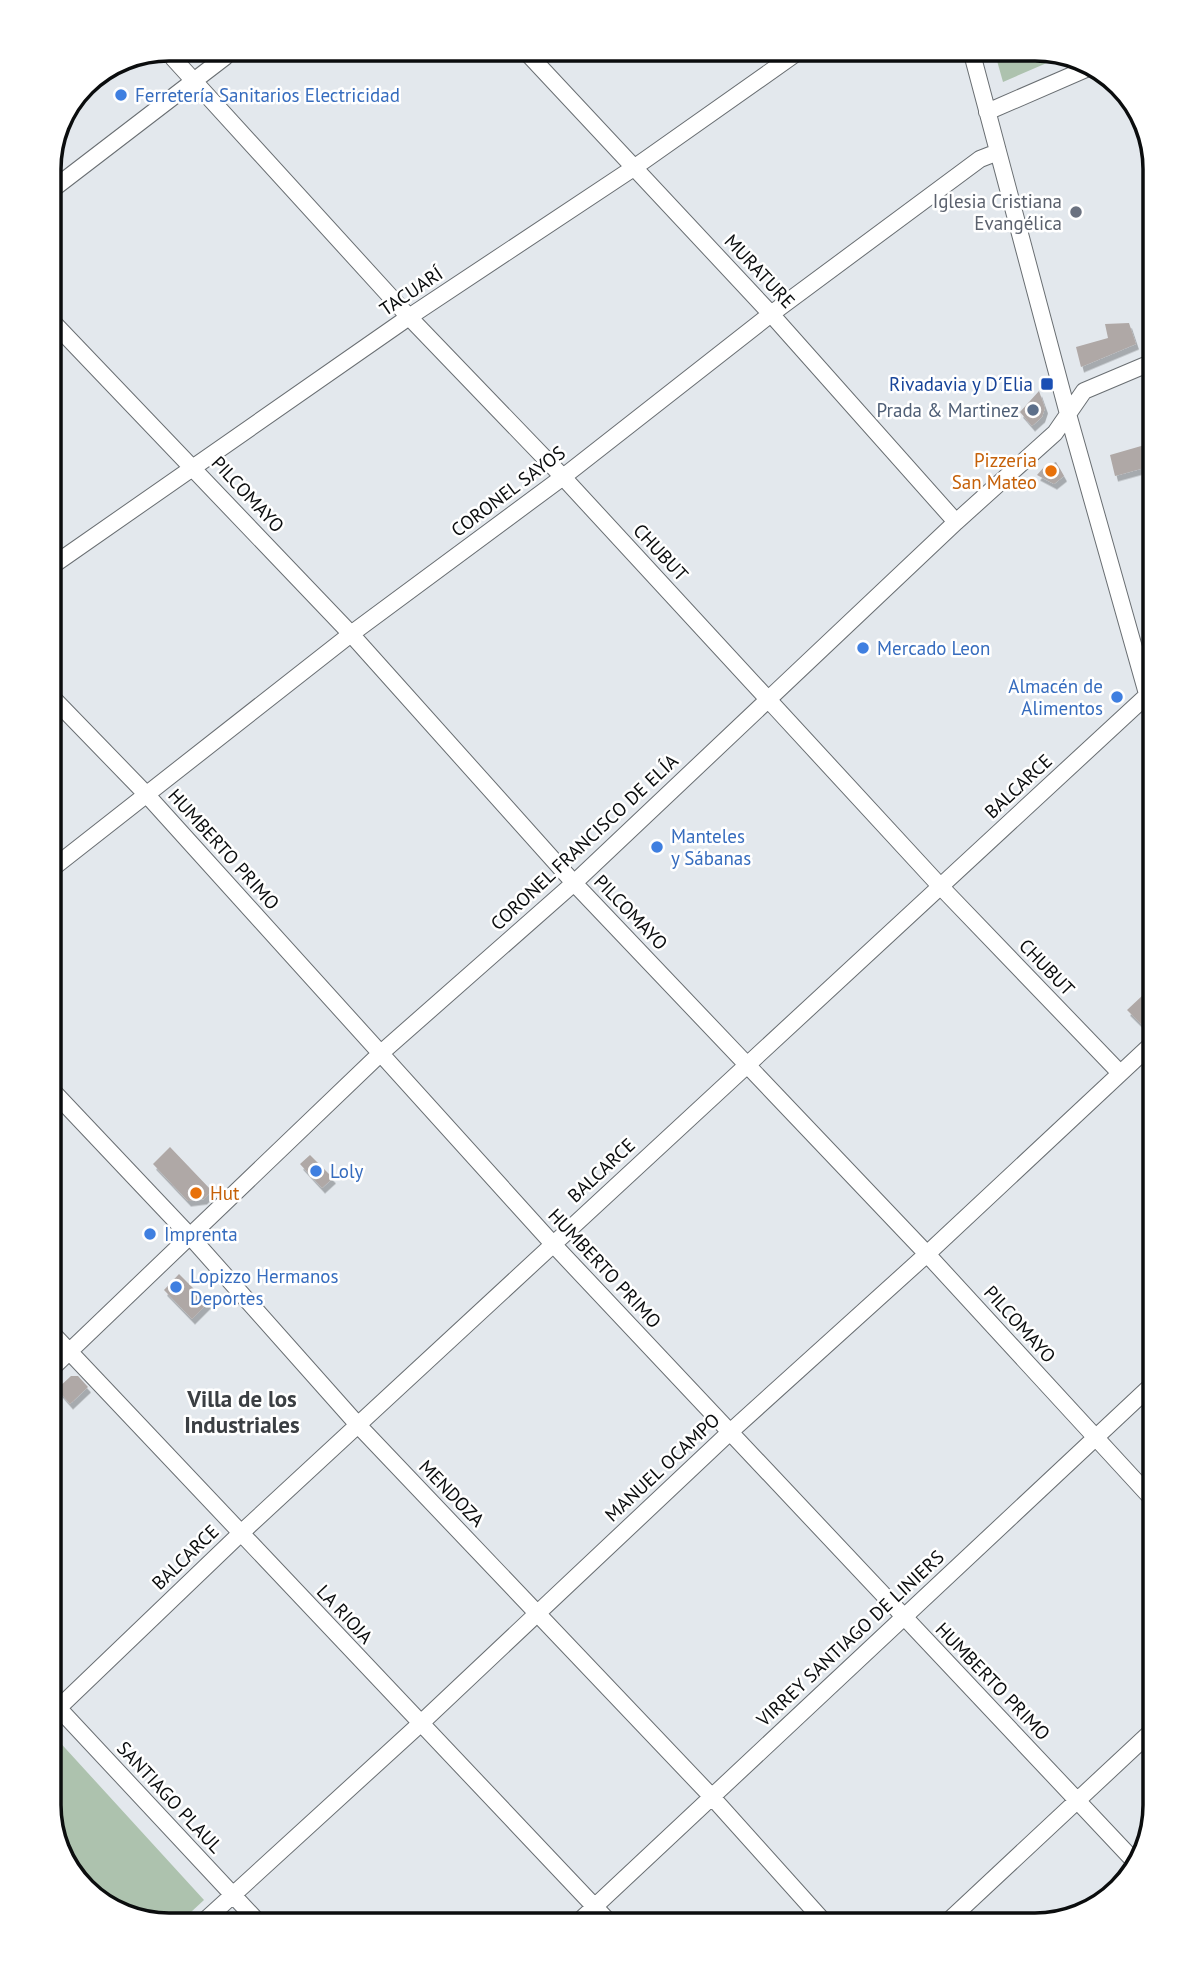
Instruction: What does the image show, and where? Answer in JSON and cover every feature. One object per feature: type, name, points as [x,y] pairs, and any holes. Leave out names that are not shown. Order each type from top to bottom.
[{"type":"street","name":"CHUBUT","points":[[175,61],[409,317],[563,477],[942,887],[1120,1073]]},
{"type":"street","points":[[61,183],[220,61]]},
{"type":"street","name":"MURATURE","points":[[535,61],[771,314],[956,522]]},
{"type":"street","name":"TACUARÍ","points":[[61,560],[409,317],[635,167],[785,61]]},
{"type":"street","points":[[974,61],[1068,414],[1143,663]]},
{"type":"street","points":[[987,112],[1081,71]]},
{"type":"street","name":"CORONEL SAYOS","points":[[61,862],[351,634],[563,477],[771,314],[979,159],[998,152]]},
{"type":"street","name":"PILCOMAYO","points":[[61,330],[351,634],[574,883],[927,1254],[1143,1489]]},
{"type":"street","name":"CORONEL FRANCISCO DE ELÍA","points":[[61,1360],[381,1053],[574,883],[956,522],[1055,433],[1084,391],[1143,366]]},
{"type":"street","name":"BALCARCE","points":[[61,1700],[552,1243],[942,887],[1143,698]]},
{"type":"street","name":"HUMBERTO PRIMO","points":[[61,706],[147,794],[552,1243],[1130,1856]]},
{"type":"street","name":"MANUEL OCAMPO","points":[[212,1913],[420,1724],[730,1432],[927,1254],[1143,1052]]},
{"type":"street","name":"MENDOZA","points":[[61,1100],[189,1235],[358,1424],[712,1797],[816,1913]]},
{"type":"street","name":"LA RIOJA","points":[[61,1343],[601,1913]]},
{"type":"street","name":"VIRREY SANTIAGO DE LINIERS","points":[[588,1913],[1143,1393]]},
{"type":"street","name":"SANTIAGO PLAUL","points":[[61,1717],[250,1913]]},
{"type":"street","points":[[957,1913],[1143,1739]]},
{"type":"green space","points":[[997,61],[1049,62],[1003,82]]},
{"type":"green space","points":[[61,1744],[204,1900],[190,1913],[148,1911],[109,1895],[88,1876],[72,1852],[63,1826]]},
{"type":"building","points":[[1129,323],[1136,344],[1081,367],[1076,347],[1108,338],[1105,324]]},
{"type":"building","name":"Prada & Martinez","points":[[1039,391],[1045,408],[1042,417],[1032,426],[1020,412]]},
{"type":"building","points":[[1143,445],[1143,468],[1115,476],[1110,455]]},
{"type":"building","name":"Pizzeria San Mateo","points":[[1056,462],[1064,476],[1054,484],[1037,475],[1044,467]]},
{"type":"building","points":[[1143,995],[1143,1026],[1127,1010]]},
{"type":"building","points":[[170,1147],[212,1191],[204,1199],[188,1201],[153,1164]]},
{"type":"building","name":"Loly","points":[[310,1155],[333,1178],[322,1188],[300,1164]]},
{"type":"building","points":[[179,1274],[208,1303],[192,1319],[164,1290]]},
{"type":"building","points":[[71,1376],[78,1376],[88,1387],[70,1404],[61,1394],[61,1385]]},
{"type":"place","name":"Ferretería Sanitarios Electricidad","points":[[121,95]]},
{"type":"place","name":"Iglesia Cristiana Evangélica","points":[[1076,212]]},
{"type":"place","name":"Rivadavia y D´Elia","points":[[1047,384]]},
{"type":"place","name":"Prada & Martinez","points":[[1033,410]]},
{"type":"place","name":"Pizzeria San Mateo","points":[[1051,471]]},
{"type":"place","name":"Mercado Leon","points":[[863,648]]},
{"type":"place","name":"Almacén de Alimentos","points":[[1117,697]]},
{"type":"place","name":"Manteles y Sábanas","points":[[657,847]]},
{"type":"place","name":"Loly","points":[[316,1171]]},
{"type":"place","name":"Hut","points":[[196,1193]]},
{"type":"place","name":"Imprenta","points":[[150,1234]]},
{"type":"place","name":"Lopizzo Hermanos Deportes","points":[[176,1287]]},
{"type":"district","name":"Villa de los Industriales","points":[[242,1411]]}]
